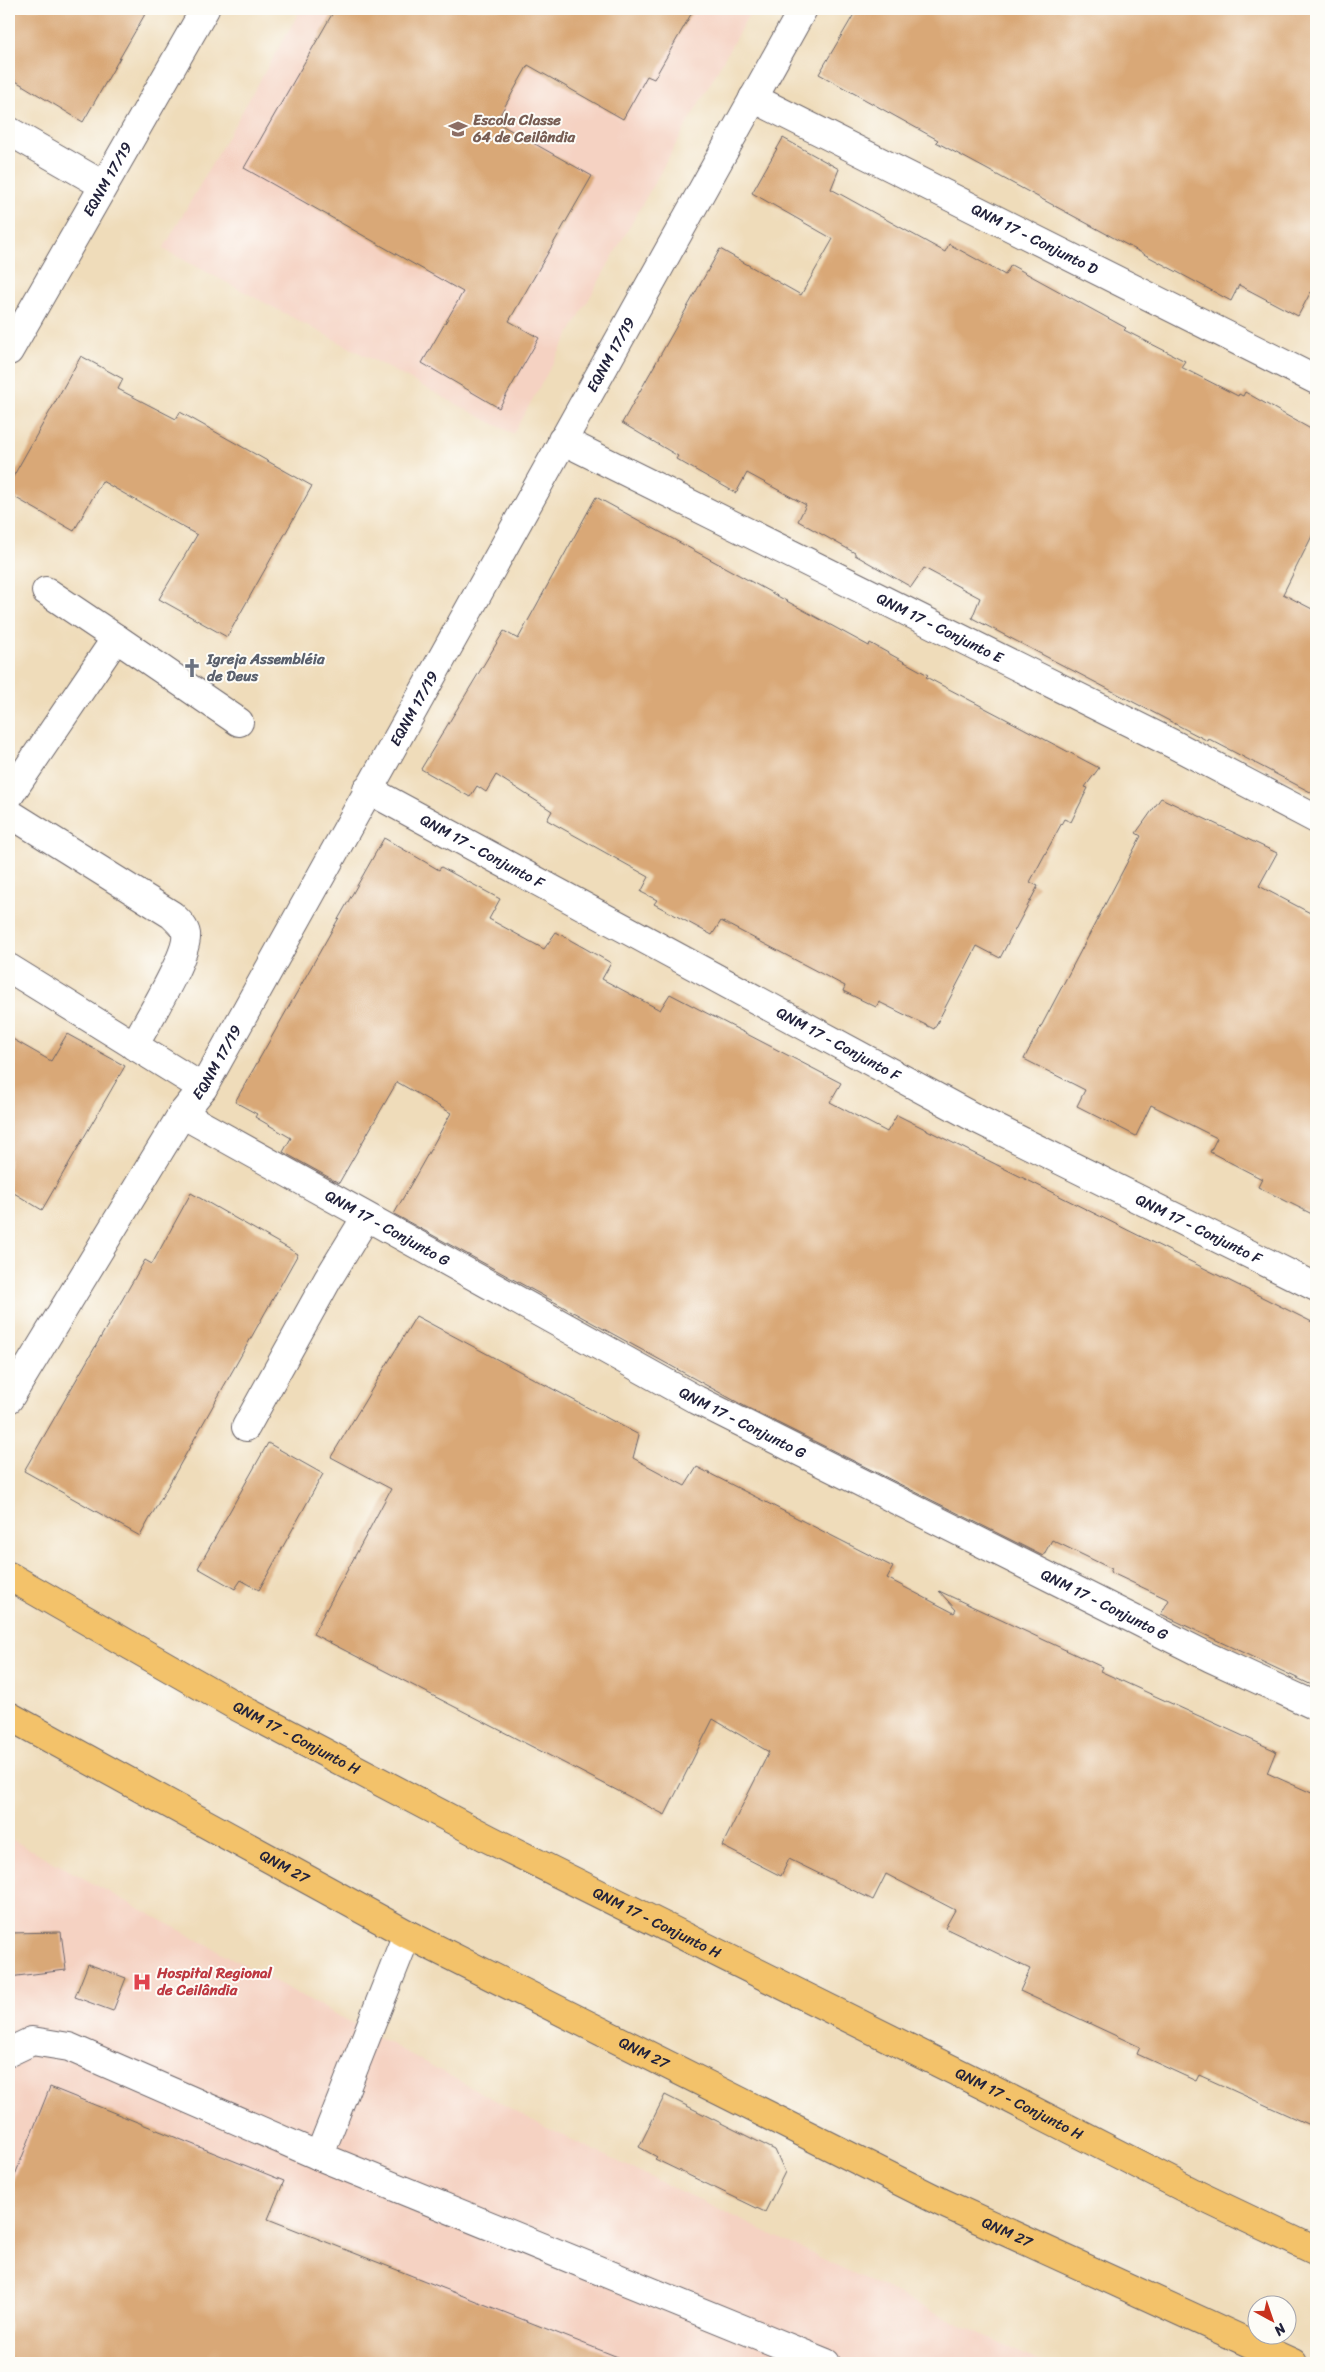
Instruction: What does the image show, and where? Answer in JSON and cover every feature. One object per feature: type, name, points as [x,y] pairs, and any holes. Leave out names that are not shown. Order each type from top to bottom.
[{"type":"main road","name":"QNM 17 - Conjunto H","points":[[9,1576],[236,1706],[489,1839],[986,2086],[1200,2196],[1316,2251]]},
{"type":"main road","name":"QNM 27","points":[[9,1716],[407,1934],[941,2202],[1292,2363]]},
{"type":"street","name":"EQNM 17/19","points":[[9,351],[205,9]]},
{"type":"street","name":"EQNM 17/19","points":[[9,1399],[182,1114],[203,1088],[367,789],[803,9]]},
{"type":"street","name":"QNM 17 - Conjunto D","points":[[753,98],[1316,380]]},
{"type":"street","points":[[9,131],[103,185]]},
{"type":"street","name":"QNM 17 - Conjunto E","points":[[562,440],[1173,744],[1316,819]]},
{"type":"street","points":[[46,591],[239,722]]},
{"type":"street","points":[[9,796],[116,638]]},
{"type":"street","name":"QNM 17 - Conjunto F","points":[[367,789],[975,1118],[1316,1287]]},
{"type":"street","points":[[9,813],[172,915],[186,931],[186,945],[179,961],[134,1046]]},
{"type":"street","points":[[9,968],[203,1088]]},
{"type":"street","name":"QNM 17 - Conjunto G","points":[[182,1114],[698,1400],[1211,1658],[1316,1706]]},
{"type":"street","points":[[246,1427],[328,1279],[366,1217]]},
{"type":"street","points":[[319,2156],[407,1934]]},
{"type":"street","points":[[9,2052],[32,2042],[69,2047],[319,2156],[826,2363]]},
{"type":"shaded area","name":"Escola Classe 64 de Ceilândia","points":[[301,9],[752,9],[513,434],[163,249]]},
{"type":"shaded area","name":"Hospital Regional de Ceilândia","points":[[9,1838],[543,2126],[1042,2363],[9,2363]]},
{"type":"building","points":[[9,9],[148,9],[83,122],[9,77]]},
{"type":"building","points":[[335,9],[694,9],[654,79],[647,76],[623,119],[528,65],[496,122],[592,176],[509,321],[539,338],[499,408],[422,363],[463,292],[244,168]]},
{"type":"building","points":[[857,9],[1316,9],[1316,282],[1298,316],[1239,285],[1231,301],[936,142],[938,140],[819,74]]},
{"type":"building","points":[[783,138],[839,169],[831,189],[945,252],[949,244],[1005,275],[1011,265],[1126,328],[1124,330],[1185,361],[1181,367],[1238,396],[1239,394],[1243,396],[1245,392],[1316,432],[1316,528],[1283,594],[1316,611],[1316,795],[972,618],[980,598],[924,568],[911,587],[798,521],[806,505],[747,473],[736,493],[676,459],[678,456],[622,423],[720,249],[801,295],[833,239],[752,193]]},
{"type":"building","points":[[81,356],[123,379],[118,389],[176,419],[180,412],[312,486],[227,637],[159,599],[197,535],[102,481],[74,531],[9,494],[9,484]]},
{"type":"building","points":[[596,497],[869,646],[870,643],[928,675],[926,677],[1099,768],[1085,787],[1088,788],[1071,822],[1064,819],[1030,882],[1038,886],[1000,958],[977,946],[934,1029],[879,1002],[876,1007],[843,991],[845,986],[721,921],[712,935],[654,904],[657,900],[641,892],[649,877],[547,820],[552,811],[496,775],[486,792],[477,786],[470,797],[421,769],[504,631],[518,639]]},
{"type":"building","points":[[1161,798],[1277,853],[1259,886],[1316,916],[1316,1216],[1258,1187],[1262,1179],[1210,1152],[1217,1138],[1151,1105],[1136,1136],[1077,1106],[1085,1090],[1024,1059],[1141,836],[1136,833]]},
{"type":"building","points":[[384,838],[439,870],[441,867],[500,899],[489,919],[544,949],[556,932],[611,963],[602,979],[660,1010],[670,994],[841,1083],[830,1102],[887,1132],[897,1115],[1316,1324],[1316,1687],[1161,1614],[1169,1600],[1110,1572],[1112,1569],[1052,1540],[1043,1556],[746,1407],[394,1214],[451,1113],[397,1082],[339,1183],[283,1152],[291,1138],[255,1117],[257,1114],[235,1102]]},
{"type":"building","points":[[67,1034],[125,1066],[42,1210],[9,1190],[9,1037],[51,1061]]},
{"type":"building","points":[[191,1193],[298,1254],[140,1536],[24,1471],[145,1260],[152,1264]]},
{"type":"building","points":[[416,1316],[639,1435],[633,1458],[685,1486],[697,1467],[893,1567],[887,1578],[954,1613],[956,1610],[939,1591],[1102,1667],[1100,1671],[1276,1751],[1267,1773],[1316,1795],[1316,2128],[1199,2075],[1196,2081],[1137,2054],[1140,2047],[1020,1991],[1030,1969],[945,1928],[955,1910],[886,1874],[873,1900],[789,1859],[781,1876],[722,1846],[769,1752],[713,1719],[665,1815],[313,1634],[391,1489],[331,1457]]},
{"type":"building","points":[[268,1443],[323,1474],[259,1590],[241,1580],[235,1589],[198,1568]]},
{"type":"building","points":[[61,1932],[66,1970],[9,1977],[9,1933]]},
{"type":"building","points":[[88,1964],[126,1978],[113,2011],[75,1997]]},
{"type":"building","points":[[50,2087],[284,2181],[268,2219],[628,2361],[628,2363],[9,2363],[9,2190]]},
{"type":"building","points":[[665,2095],[775,2150],[785,2172],[765,2212],[655,2159],[657,2157],[639,2147]]},
{"type":"place","name":"Escola Classe 64 de Ceilândia","points":[[458,129]]},
{"type":"place","name":"Igreja Assembléia de Deus","points":[[192,668]]},
{"type":"place","name":"Hospital Regional de Ceilândia","points":[[142,1982]]}]
